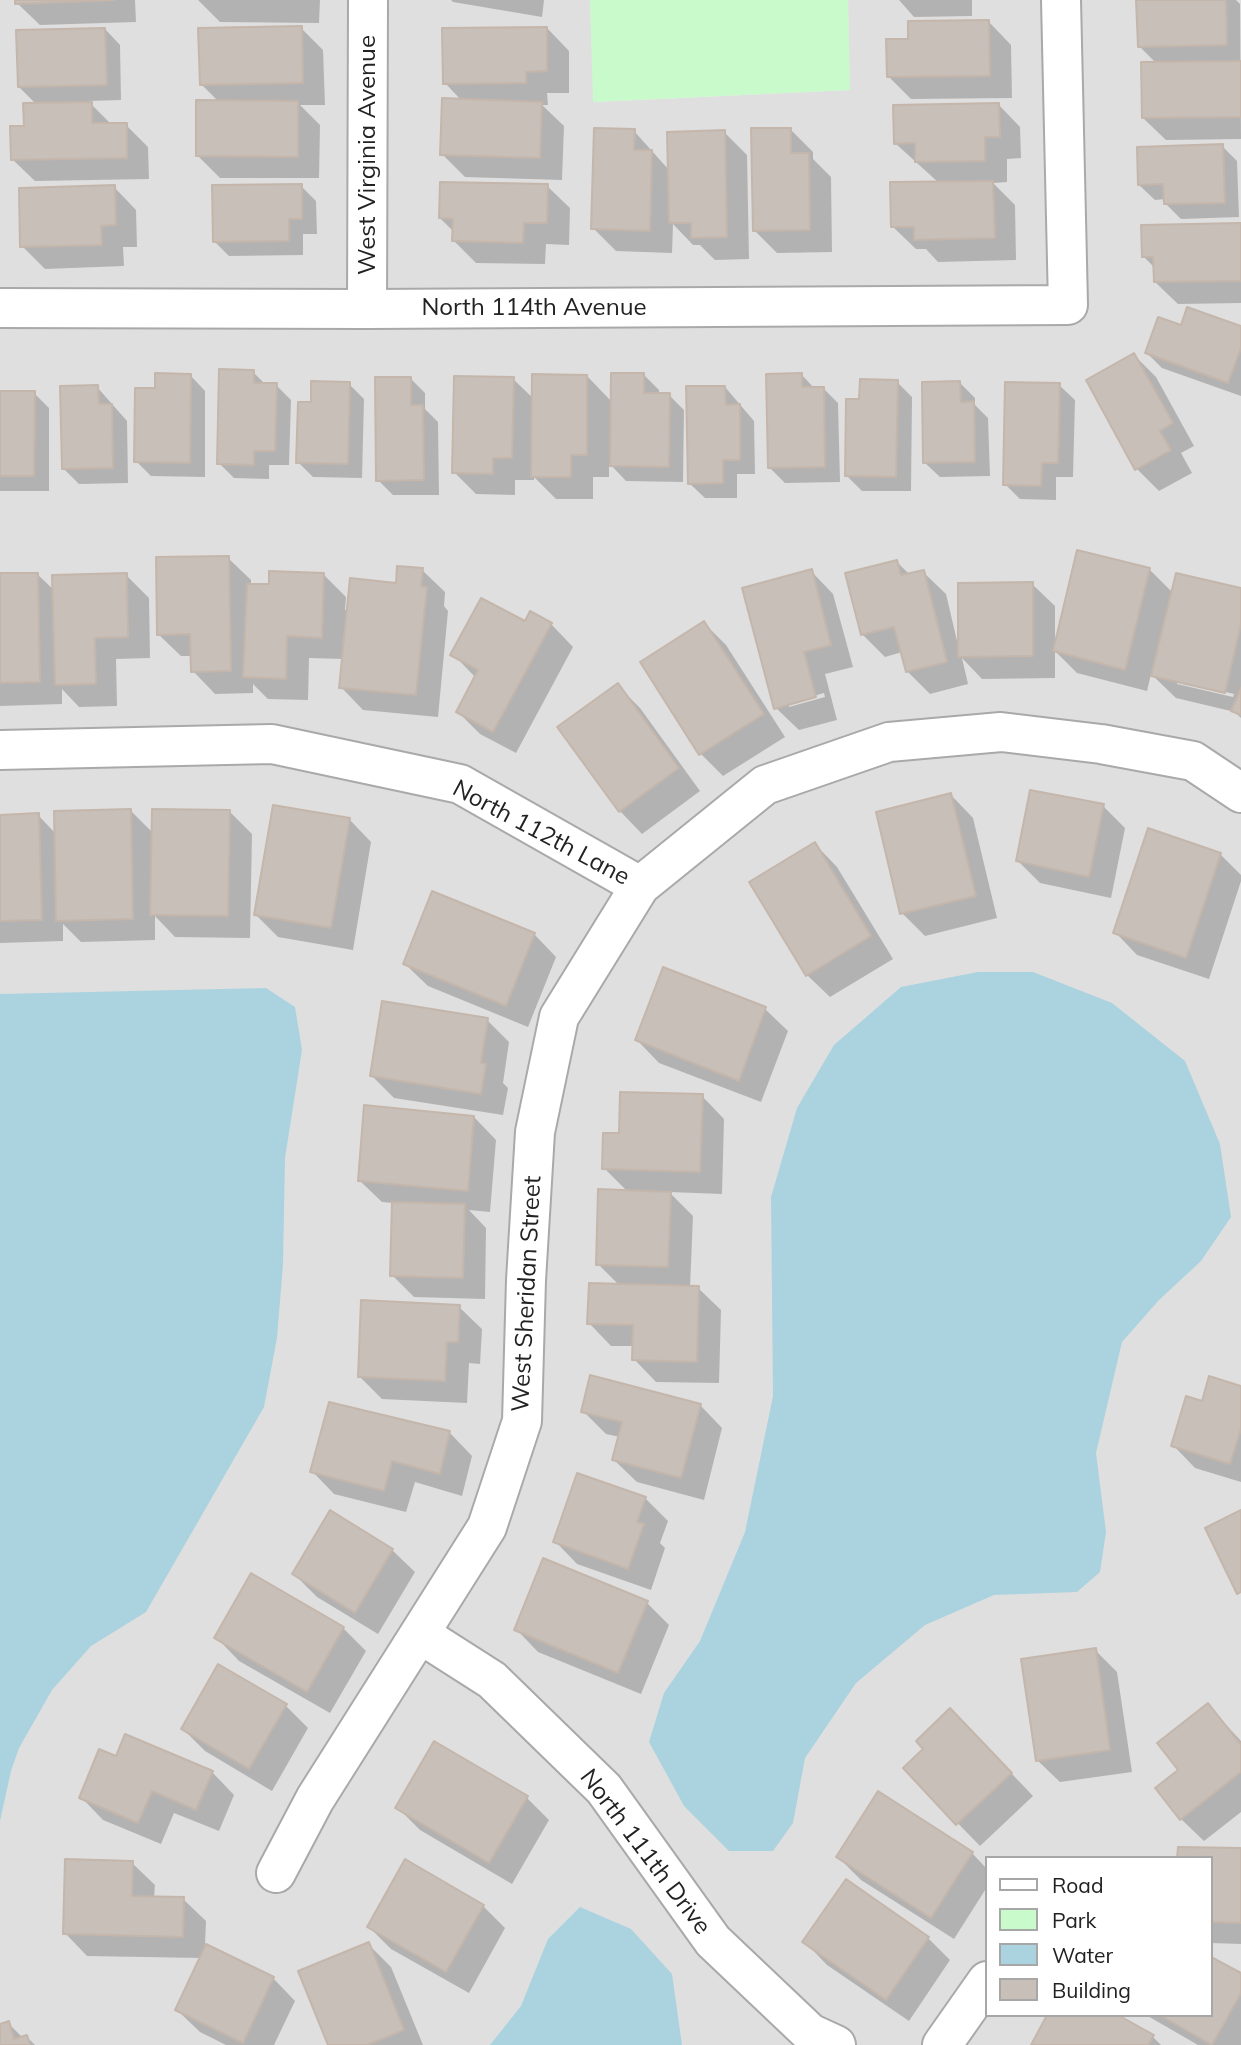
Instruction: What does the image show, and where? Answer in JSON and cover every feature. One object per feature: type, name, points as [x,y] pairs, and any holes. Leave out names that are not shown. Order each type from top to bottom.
[{"type":"street","name":"West Virginia Avenue","points":[[367,309],[368,0]]},
{"type":"street","name":"North 114th Avenue","points":[[0,308],[1068,305],[1061,0]]},
{"type":"street","name":"North 112th Lane","points":[[0,750],[272,744],[460,784],[640,886],[765,785],[888,742],[1001,732],[1101,744],[1193,761],[1241,793]]},
{"type":"street","name":"West Sheridan Street","points":[[276,1873],[315,1798],[487,1527],[522,1421],[526,1280],[536,1132],[559,1017],[640,886]]},
{"type":"street","name":"North 111th Drive","points":[[420,1634],[492,1679],[604,1789],[713,1941],[810,2033],[836,2045]]},
{"type":"street","points":[[942,2045],[986,1982]]},
{"type":"shaded area","points":[[0,0],[590,0],[594,102],[849,90],[848,0],[1241,0],[1241,2045],[0,2045]]},
{"type":"green space","points":[[590,0],[848,0],[850,90],[593,102]]},
{"type":"water","points":[[978,972],[1033,972],[1112,1003],[1185,1061],[1220,1144],[1231,1217],[1201,1261],[1159,1300],[1122,1342],[1096,1453],[1106,1532],[1100,1572],[1077,1592],[994,1595],[925,1625],[856,1683],[805,1758],[793,1823],[773,1851],[729,1851],[684,1806],[649,1742],[664,1693],[700,1641],[745,1532],[773,1396],[771,1197],[797,1108],[834,1045],[901,987]]},
{"type":"water","points":[[266,988],[295,1007],[302,1050],[285,1158],[283,1264],[277,1338],[264,1407],[146,1612],[91,1646],[52,1690],[19,1748],[0,1821],[0,994]]},
{"type":"water","points":[[580,1907],[631,1929],[672,1974],[682,2045],[490,2045],[521,2006],[548,1939]]},
{"type":"building","points":[[15,0],[114,0],[15,4]]},
{"type":"building","points":[[1136,0],[1226,0],[1227,45],[1138,47]]},
{"type":"building","points":[[989,20],[990,76],[887,77],[886,39],[908,39],[908,21]]},
{"type":"building","points":[[302,26],[303,83],[200,85],[198,28]]},
{"type":"building","points":[[547,27],[547,71],[526,72],[526,83],[443,84],[442,28]]},
{"type":"building","points":[[105,28],[107,85],[18,87],[16,30]]},
{"type":"building","points":[[1241,61],[1241,117],[1142,118],[1141,62]]},
{"type":"building","points":[[442,98],[542,102],[540,158],[440,155]]},
{"type":"building","points":[[196,100],[298,101],[298,157],[196,156]]},
{"type":"building","points":[[92,102],[92,123],[127,123],[127,158],[11,160],[10,126],[24,126],[23,103]]},
{"type":"building","points":[[999,103],[1000,137],[985,137],[985,161],[915,162],[915,143],[894,144],[893,105]]},
{"type":"building","points":[[594,128],[635,129],[634,150],[652,150],[650,231],[591,229]]},
{"type":"building","points":[[751,128],[791,128],[791,153],[809,153],[810,230],[753,231]]},
{"type":"building","points":[[725,130],[727,237],[691,238],[691,223],[669,223],[667,132]]},
{"type":"building","points":[[1223,144],[1225,203],[1164,204],[1163,184],[1138,185],[1137,147]]},
{"type":"building","points":[[993,181],[995,238],[914,240],[914,227],[891,227],[890,182]]},
{"type":"building","points":[[440,182],[548,184],[547,223],[524,223],[523,243],[452,241],[453,219],[439,218]]},
{"type":"building","points":[[302,184],[302,219],[289,219],[289,241],[213,242],[212,185]]},
{"type":"building","points":[[115,185],[116,225],[101,226],[102,245],[20,247],[19,188]]},
{"type":"building","points":[[1241,223],[1241,281],[1154,282],[1153,257],[1142,257],[1141,225]]},
{"type":"building","points":[[1187,307],[1241,326],[1241,348],[1228,383],[1145,353],[1158,317],[1181,325]]},
{"type":"building","points":[[1134,353],[1173,423],[1160,431],[1171,450],[1135,470],[1086,380]]},
{"type":"building","points":[[219,369],[254,370],[254,383],[277,383],[275,451],[254,451],[254,465],[217,464]]},
{"type":"building","points":[[155,373],[191,374],[190,463],[134,462],[135,388],[155,388]]},
{"type":"building","points":[[611,373],[644,373],[644,393],[670,393],[669,467],[610,466]]},
{"type":"building","points":[[802,373],[802,387],[824,387],[825,467],[768,468],[766,374]]},
{"type":"building","points":[[532,374],[587,375],[587,455],[571,455],[571,477],[531,477]]},
{"type":"building","points":[[454,376],[514,377],[512,458],[493,458],[493,474],[452,473]]},
{"type":"building","points":[[375,377],[411,377],[411,405],[423,405],[424,480],[376,481]]},
{"type":"building","points":[[860,379],[898,380],[896,477],[845,476],[846,399],[859,399]]},
{"type":"building","points":[[311,381],[350,382],[348,464],[296,463],[298,402],[311,402]]},
{"type":"building","points":[[960,381],[961,402],[974,401],[975,462],[923,463],[922,382]]},
{"type":"building","points":[[1005,382],[1060,383],[1058,463],[1042,463],[1041,486],[1003,485]]},
{"type":"building","points":[[98,385],[99,404],[112,404],[113,468],[62,469],[60,386]]},
{"type":"building","points":[[686,386],[725,386],[726,405],[740,404],[740,460],[723,460],[723,483],[688,484]]},
{"type":"building","points":[[0,391],[35,391],[34,476],[0,476]]},
{"type":"building","points":[[1077,550],[1150,568],[1125,670],[1053,651]]},
{"type":"building","points":[[229,556],[231,671],[191,672],[190,634],[157,635],[156,557]]},
{"type":"building","points":[[897,560],[901,575],[924,570],[947,662],[906,672],[894,627],[861,635],[845,573]]},
{"type":"building","points":[[397,566],[423,568],[421,586],[427,587],[416,695],[339,688],[350,578],[396,583]]},
{"type":"building","points":[[812,569],[831,645],[804,652],[816,697],[774,709],[742,588]]},
{"type":"building","points":[[269,571],[324,573],[322,638],[287,636],[286,679],[243,677],[247,584],[269,584]]},
{"type":"building","points":[[0,573],[38,573],[40,682],[0,683]]},
{"type":"building","points":[[127,573],[128,637],[95,638],[96,684],[55,685],[52,575]]},
{"type":"building","points":[[1176,573],[1241,588],[1241,624],[1225,693],[1151,676]]},
{"type":"building","points":[[1033,582],[1033,656],[958,657],[958,583]]},
{"type":"building","points":[[481,598],[525,621],[530,611],[552,623],[493,732],[456,712],[478,670],[450,655]]},
{"type":"building","points":[[704,621],[764,714],[699,755],[640,662]]},
{"type":"building","points":[[618,683],[679,768],[619,812],[557,727]]},
{"type":"building","points":[[1241,688],[1241,715],[1231,711]]},
{"type":"building","points":[[1030,790],[1104,804],[1089,877],[1016,861]]},
{"type":"building","points":[[951,793],[976,896],[900,914],[876,812]]},
{"type":"building","points":[[273,805],[350,818],[331,928],[254,915]]},
{"type":"building","points":[[131,809],[133,919],[56,921],[54,811]]},
{"type":"building","points":[[152,809],[230,810],[228,916],[150,915]]},
{"type":"building","points":[[39,813],[42,920],[0,921],[0,815]]},
{"type":"building","points":[[1148,828],[1221,853],[1186,958],[1113,933]]},
{"type":"building","points":[[815,842],[871,936],[806,976],[749,882]]},
{"type":"building","points":[[432,891],[535,933],[506,1006],[403,964]]},
{"type":"building","points":[[663,967],[766,1007],[739,1081],[635,1040]]},
{"type":"building","points":[[382,1001],[488,1018],[481,1063],[486,1064],[481,1094],[370,1076]]},
{"type":"building","points":[[620,1092],[703,1094],[700,1172],[602,1169],[603,1133],[619,1133]]},
{"type":"building","points":[[364,1105],[474,1116],[468,1191],[358,1181]]},
{"type":"building","points":[[598,1189],[671,1192],[668,1267],[596,1265]]},
{"type":"building","points":[[392,1202],[465,1204],[463,1278],[390,1276]]},
{"type":"building","points":[[589,1283],[699,1286],[697,1362],[632,1360],[633,1325],[587,1324]]},
{"type":"building","points":[[361,1300],[460,1305],[458,1342],[447,1342],[445,1381],[358,1377]]},
{"type":"building","points":[[590,1375],[701,1404],[681,1478],[612,1460],[622,1422],[581,1412]]},
{"type":"building","points":[[1209,1376],[1241,1386],[1241,1429],[1230,1464],[1171,1446],[1186,1396],[1202,1401]]},
{"type":"building","points":[[329,1402],[450,1431],[440,1474],[392,1461],[384,1491],[310,1472]]},
{"type":"building","points":[[577,1473],[646,1497],[637,1522],[644,1524],[628,1569],[553,1542]]},
{"type":"building","points":[[330,1510],[393,1549],[355,1613],[292,1574]]},
{"type":"building","points":[[1241,1510],[1241,1592],[1237,1594],[1205,1528]]},
{"type":"building","points":[[543,1558],[648,1601],[618,1673],[514,1630]]},
{"type":"building","points":[[251,1573],[344,1627],[307,1692],[214,1638]]},
{"type":"building","points":[[1096,1648],[1110,1750],[1036,1761],[1021,1659]]},
{"type":"building","points":[[218,1664],[287,1704],[249,1769],[181,1729]]},
{"type":"building","points":[[1208,1703],[1241,1745],[1241,1772],[1180,1820],[1155,1788],[1178,1770],[1157,1743]]},
{"type":"building","points":[[950,1708],[1012,1773],[956,1825],[903,1768],[923,1749],[916,1741]]},
{"type":"building","points":[[125,1734],[213,1771],[196,1810],[152,1791],[138,1823],[79,1798],[99,1749],[116,1756]]},
{"type":"building","points":[[434,1741],[528,1796],[489,1863],[395,1808]]},
{"type":"building","points":[[878,1791],[973,1852],[931,1918],[836,1857]]},
{"type":"building","points":[[1178,1847],[1241,1848],[1241,1923],[1213,1922],[1213,1856],[1177,1856]]},
{"type":"building","points":[[65,1859],[133,1861],[132,1896],[184,1897],[183,1937],[63,1934]]},
{"type":"building","points":[[405,1859],[484,1905],[446,1972],[367,1927]]},
{"type":"building","points":[[846,1879],[929,1937],[886,2000],[802,1942]]},
{"type":"building","points":[[369,1942],[404,2030],[367,2045],[328,2045],[298,1971]]},
{"type":"building","points":[[206,1944],[274,1977],[243,2043],[175,2010]]},
{"type":"building","points":[[1213,1958],[1241,1973],[1241,1993],[1212,2045],[1163,2017],[1213,2017]]},
{"type":"building","points":[[1046,2017],[1122,2017],[1154,2035],[1148,2045],[1031,2045]]},
{"type":"building","points":[[9,2021],[14,2039],[27,2035],[30,2045],[0,2045],[0,2024]]}]
